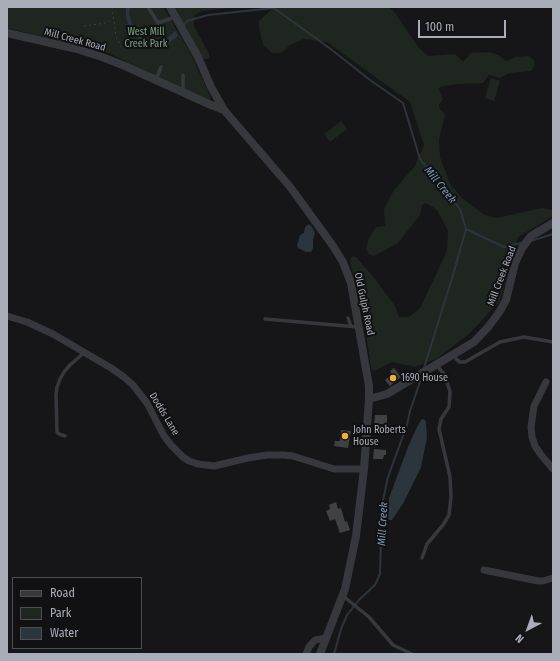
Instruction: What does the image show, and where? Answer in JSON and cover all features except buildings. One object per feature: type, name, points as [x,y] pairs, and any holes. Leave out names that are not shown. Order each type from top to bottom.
[{"type":"street","name":"Old Gulph Road","points":[[170,7],[198,57],[211,87],[224,110],[291,188],[333,246],[343,262],[351,283],[355,327],[369,386],[364,469],[356,536],[346,589],[320,654]]},
{"type":"street","name":"Mill Creek Road","points":[[7,33],[77,49],[102,57],[224,110]]},
{"type":"street","name":"Mill Creek Road","points":[[369,399],[387,394],[474,342],[489,326],[500,311],[510,287],[516,262],[526,243],[531,236],[553,223]]},
{"type":"street","name":"Dodds Lane","points":[[7,316],[41,328],[85,352],[111,368],[133,385],[147,403],[167,440],[176,451],[190,461],[198,464],[214,466],[267,455],[284,455],[293,456],[334,469],[364,469]]},
{"type":"street","points":[[546,382],[534,406],[531,417],[531,427],[535,446],[553,469]]},
{"type":"street","points":[[484,570],[543,582],[553,578]]},
{"type":"street","points":[[306,654],[309,647],[315,640],[326,638]]},
{"type":"lane","points":[[148,7],[158,23],[179,23]]},
{"type":"lane","points":[[156,80],[162,67]]},
{"type":"lane","points":[[183,75],[183,92]]},
{"type":"lane","points":[[348,318],[355,327]]},
{"type":"lane","points":[[265,319],[355,327]]},
{"type":"lane","points":[[453,354],[460,362],[466,362],[500,342],[524,337],[553,342]]},
{"type":"lane","points":[[65,436],[57,432],[57,387],[64,372],[85,352]]},
{"type":"lane","points":[[422,558],[427,544],[443,525],[449,515],[451,497],[450,477],[439,429],[441,419],[449,407],[450,392],[445,375],[432,366]]},
{"type":"lane","points":[[343,596],[369,617],[392,645],[412,654]]},
{"type":"path","points":[[112,7],[116,36],[121,47]]},
{"type":"path","points":[[84,26],[106,24],[113,20]]},
{"type":"green space","name":"West Mill Creek Park","points":[[7,7],[163,7],[189,50],[211,98],[210,100],[206,101],[109,53],[7,28]]},
{"type":"green space","points":[[175,7],[241,7],[202,11],[195,15],[194,26],[209,54],[209,58],[203,59]]},
{"type":"green space","points":[[274,7],[389,7],[396,14],[419,48],[428,56],[455,54],[463,62],[471,53],[490,52],[500,56],[506,61],[516,57],[528,56],[534,60],[535,65],[531,71],[509,73],[500,78],[489,75],[483,83],[458,84],[440,87],[439,89],[443,99],[439,105],[439,108],[445,116],[439,140],[440,157],[450,184],[463,199],[485,215],[497,218],[542,208],[552,210],[553,216],[518,237],[500,301],[469,334],[436,359],[415,367],[392,362],[374,371],[371,368],[365,327],[350,261],[353,256],[357,258],[395,306],[399,317],[409,317],[420,308],[447,251],[448,231],[437,210],[426,203],[422,205],[420,215],[398,243],[374,256],[369,254],[366,249],[369,238],[376,227],[385,226],[384,209],[394,190],[415,166],[424,145],[410,102],[327,42],[304,39],[290,45],[281,53],[272,53],[263,45],[259,21]]},
{"type":"green space","points":[[491,78],[500,81],[494,101],[485,98]]},
{"type":"green space","points":[[341,121],[347,129],[330,142],[324,134]]},
{"type":"water","points":[[126,7],[130,7],[129,14],[132,24],[144,39],[155,43],[167,39],[175,31],[178,36],[164,47],[154,48],[145,44],[129,27],[126,18]]},
{"type":"water","points":[[309,224],[315,233],[313,248],[311,252],[306,252],[298,248],[297,245],[300,235],[304,233],[305,227]]},
{"type":"water","points":[[423,419],[426,423],[427,438],[421,467],[404,502],[392,520],[389,520],[387,517],[389,498],[408,447],[417,427]]},
{"type":"waterway","name":"Mill Creek","points":[[183,26],[187,21],[208,15],[274,8],[403,103],[420,159],[460,209],[466,229],[424,368]]},
{"type":"waterway","points":[[466,229],[504,247],[521,243]]},
{"type":"waterway","points":[[531,241],[553,234]]},
{"type":"waterway","name":"Mill Creek","points":[[334,654],[341,629],[347,615],[359,600],[375,585],[380,574],[382,505],[388,477],[407,425],[410,411],[422,376]]},
{"type":"place","name":"1690 House","points":[[393,378]]},
{"type":"place","name":"John Roberts House","points":[[345,436]]}]
